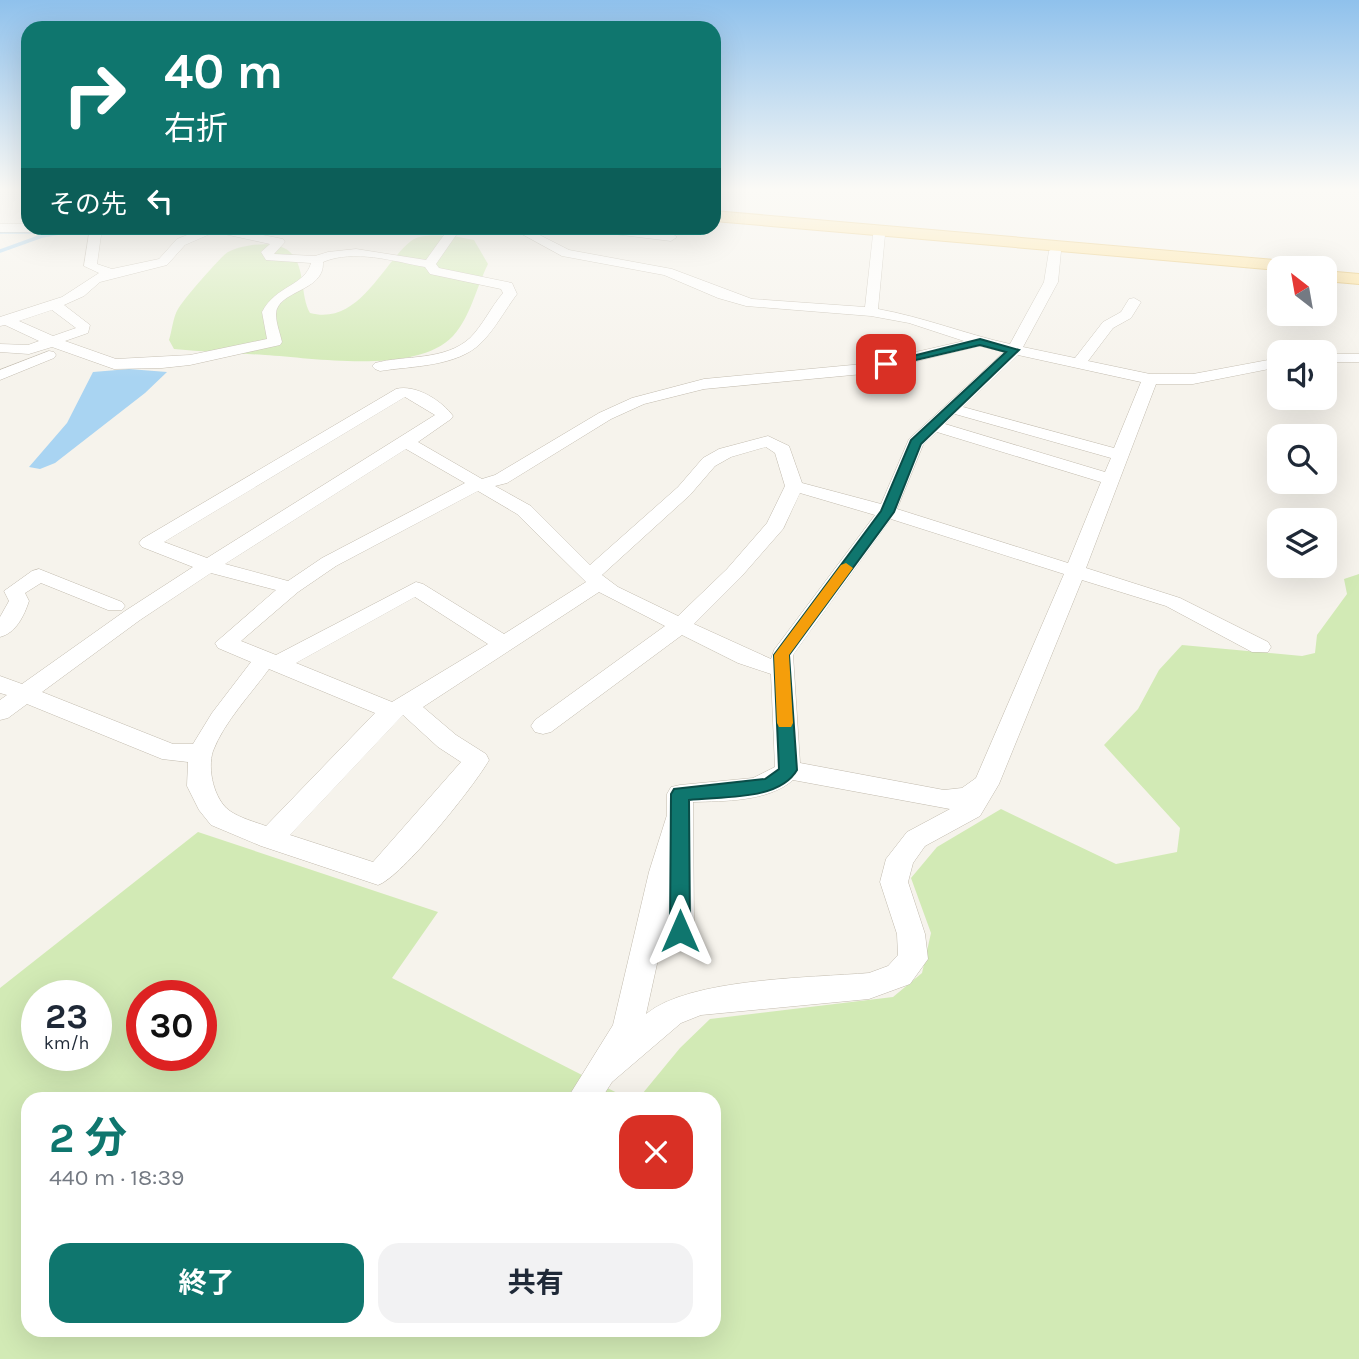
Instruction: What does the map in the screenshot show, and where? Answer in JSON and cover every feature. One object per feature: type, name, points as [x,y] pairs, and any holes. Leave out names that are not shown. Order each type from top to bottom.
[{"type":"main road","points":[[1060,251],[1267,270]]},
{"type":"main road","points":[[1119,251],[1267,264]]},
{"type":"main road","points":[[1337,270],[1359,272]]},
{"type":"main road","points":[[1337,277],[1359,279]]},
{"type":"street","points":[[92,251],[90,266],[111,273]]},
{"type":"street","points":[[3,321],[78,295],[91,287],[95,279],[111,273],[162,265],[173,251]]},
{"type":"street","points":[[270,251],[267,253],[270,257],[316,260],[337,254],[377,256],[429,264],[439,274],[507,286],[510,294],[499,305],[474,342],[458,352],[380,366]]},
{"type":"street","points":[[364,251],[377,256]]},
{"type":"street","points":[[429,264],[438,251]]},
{"type":"street","points":[[562,251],[640,265],[751,303],[871,312],[912,319],[980,342],[1150,379],[1193,379],[1267,364]]},
{"type":"street","points":[[640,265],[655,251]]},
{"type":"street","points":[[871,312],[877,251]]},
{"type":"street","points":[[680,931],[680,794],[769,785],[782,778],[788,770],[782,655],[887,512],[915,443],[1014,350],[1036,314],[1051,282],[1055,251]]},
{"type":"street","points":[[3,321],[105,363],[162,363],[275,342],[269,312],[279,297],[298,289],[317,269],[316,260]]},
{"type":"street","points":[[1077,365],[1108,325],[1126,315],[1134,302]]},
{"type":"street","points":[[0,375],[61,345],[83,330],[83,325],[53,304]]},
{"type":"street","points":[[504,644],[416,588],[271,662],[220,719],[200,753],[200,786],[208,803],[220,818],[270,839],[378,874],[409,842],[477,760],[399,709],[271,662],[226,643],[291,588],[329,562],[464,489],[501,480],[605,416],[638,401],[726,381],[863,369],[980,342]]},
{"type":"street","points":[[0,348],[29,351],[61,345]]},
{"type":"street","points":[[1337,358],[1359,358]]},
{"type":"street","points":[[601,1071],[670,1013],[701,1002],[869,986],[899,975],[913,959],[911,934],[894,881],[900,859],[916,839],[971,809],[986,784],[1075,571],[1150,379]]},
{"type":"street","points":[[0,712],[150,604],[209,566],[406,442],[445,416],[441,411],[420,402],[411,392],[402,392],[149,543],[209,566],[291,588]]},
{"type":"street","points":[[950,408],[1120,455]]},
{"type":"street","points":[[932,425],[1111,480]]},
{"type":"street","points":[[270,839],[399,709],[504,644],[595,579],[684,491],[709,462],[725,453],[755,443],[768,441],[776,444],[783,450],[794,486],[776,525],[734,573],[681,625],[543,726]]},
{"type":"street","points":[[406,442],[524,510],[595,579],[746,658],[782,670]]},
{"type":"street","points":[[794,486],[887,512],[1173,602],[1260,648]]},
{"type":"street","points":[[0,630],[13,616],[19,601],[14,591],[38,575],[115,606]]},
{"type":"street","points":[[0,684],[171,753],[200,753]]},
{"type":"street","points":[[788,770],[944,800],[969,796],[986,784]]},
{"type":"street","points":[[588,1092],[627,1030],[663,872],[680,815]]},
{"type":"green space","points":[[229,251],[289,251],[300,270],[310,313],[327,315],[342,310],[356,302],[400,251],[481,251],[488,264],[473,302],[453,336],[437,348],[415,356],[391,360],[337,361],[174,349],[169,340],[181,304]]},
{"type":"green space","points":[[1359,574],[1359,1359],[0,1359],[0,988],[198,832],[438,912],[392,978],[615,1092],[21,1092],[21,1337],[721,1337],[721,1092],[644,1092],[680,1048],[710,1019],[893,997],[922,973],[931,933],[911,878],[937,847],[1001,809],[1116,864],[1177,852],[1180,828],[1104,745],[1138,709],[1159,670],[1182,645],[1302,656],[1315,653],[1317,635],[1347,594],[1344,579]]},
{"type":"water","points":[[129,369],[167,372],[145,393],[55,463],[40,469],[29,467],[67,423],[93,372]]},
{"type":"slow traffic","points":[[785,723],[782,655],[846,568]]},
{"type":"route","points":[[680,931],[680,794],[769,785],[782,778],[788,770],[782,655],[887,512],[915,443],[1014,350],[980,342],[886,364]]}]
